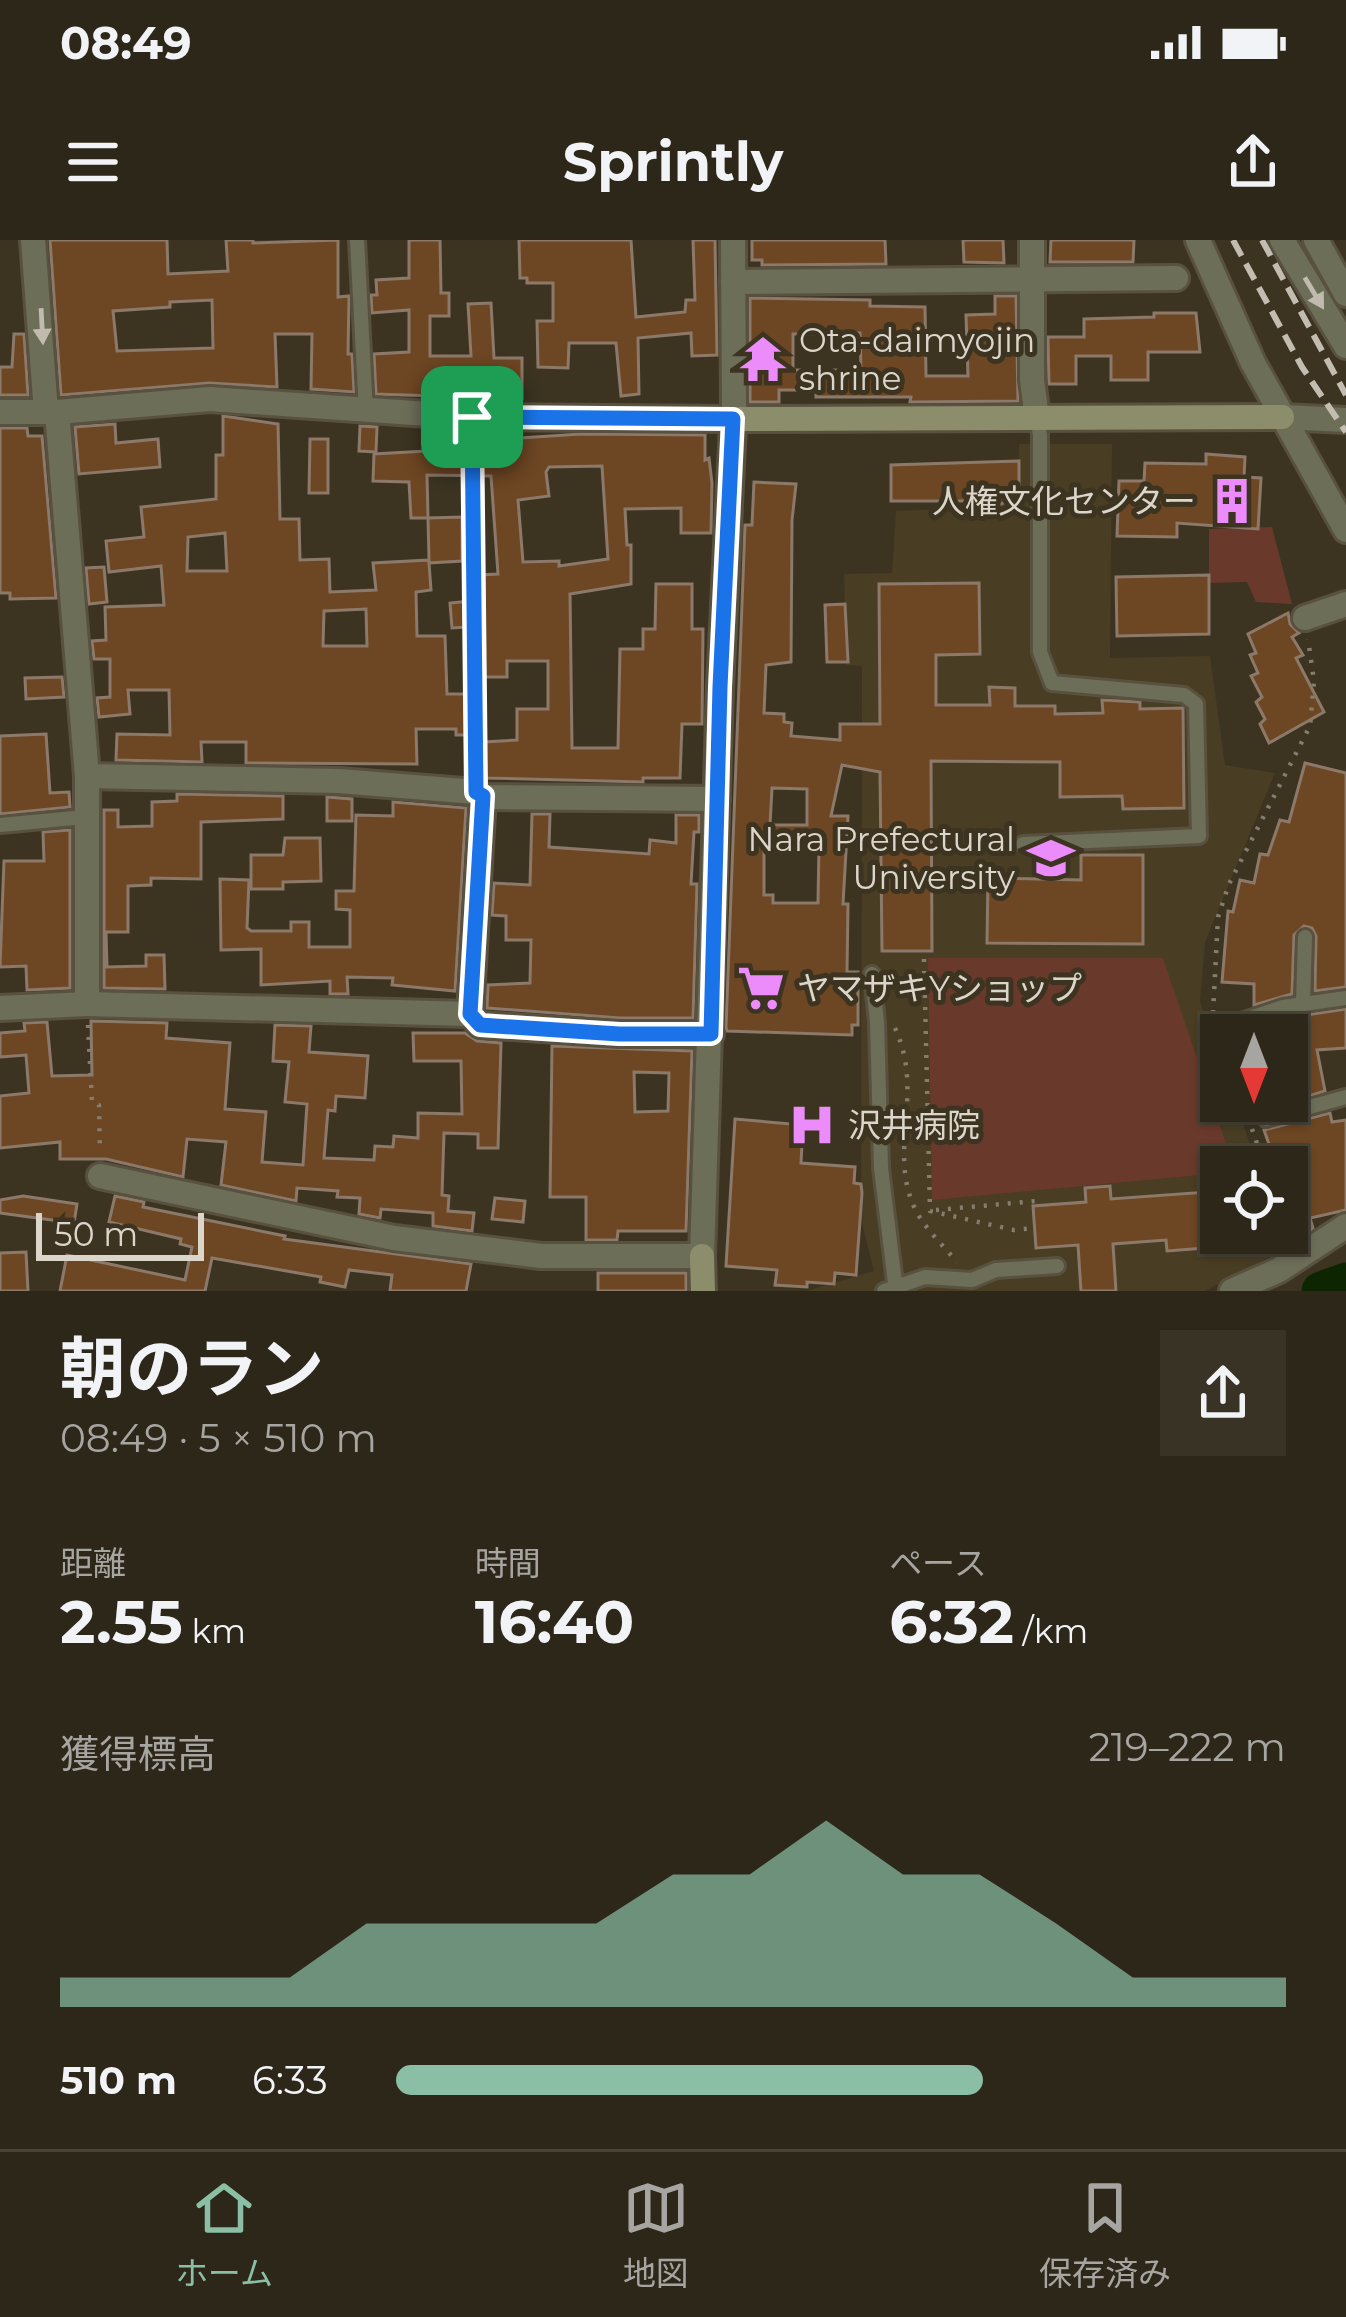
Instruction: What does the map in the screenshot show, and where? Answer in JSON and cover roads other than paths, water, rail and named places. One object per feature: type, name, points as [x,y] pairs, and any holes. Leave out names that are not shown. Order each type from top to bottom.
[{"type":"street","points":[[33,240],[87,776],[87,1004]]},
{"type":"street","points":[[703,1291],[733,419],[733,240]]},
{"type":"street","points":[[1032,240],[1032,380],[1037,418]]},
{"type":"street","points":[[1198,240],[1282,417],[1346,530]]},
{"type":"street","points":[[1282,240],[1346,346]]},
{"type":"street","points":[[1316,240],[1343,282]]},
{"type":"street","points":[[733,282],[1176,278]]},
{"type":"street","points":[[0,412],[210,399],[472,417],[1346,420]]},
{"type":"street","points":[[1305,618],[1346,604]]},
{"type":"street","points":[[87,776],[339,781],[479,794],[717,799]]},
{"type":"street","points":[[479,794],[470,1014],[480,1025],[711,1034]]},
{"type":"street","points":[[0,1008],[87,1004],[470,1014]]},
{"type":"street","points":[[100,1176],[394,1238],[541,1256],[703,1256]]},
{"type":"street","points":[[1232,1291],[1279,1270],[1346,1226]]},
{"type":"lane","points":[[357,240],[366,412]]},
{"type":"lane","points":[[1023,844],[1199,836],[1196,704],[1184,694],[1052,683],[1040,652],[1037,418]]},
{"type":"lane","points":[[0,825],[85,817]]},
{"type":"lane","points":[[1303,1003],[1305,937]]},
{"type":"lane","points":[[872,974],[892,1290],[925,1277],[972,1280],[996,1270],[1058,1266]]},
{"type":"lane","points":[[1267,1014],[1303,1003],[1346,998]]},
{"type":"lane","points":[[1308,1107],[1346,1097]]},
{"type":"waterway","points":[[1321,1291],[1346,1282]]},
{"type":"railway","points":[[1233,240],[1302,367],[1346,432]]},
{"type":"railway","points":[[1262,240],[1346,395]]},
{"type":"place","name":"Ota-daimyojin shrine","points":[[763,359]]},
{"type":"place","name":"人権文化センター","points":[[1232,501]]},
{"type":"place","name":"Nara Prefectural University","points":[[1051,858]]},
{"type":"place","name":"ヤマザキYショップ","points":[[761,988]]},
{"type":"place","name":"沢井病院","points":[[812,1125]]}]
